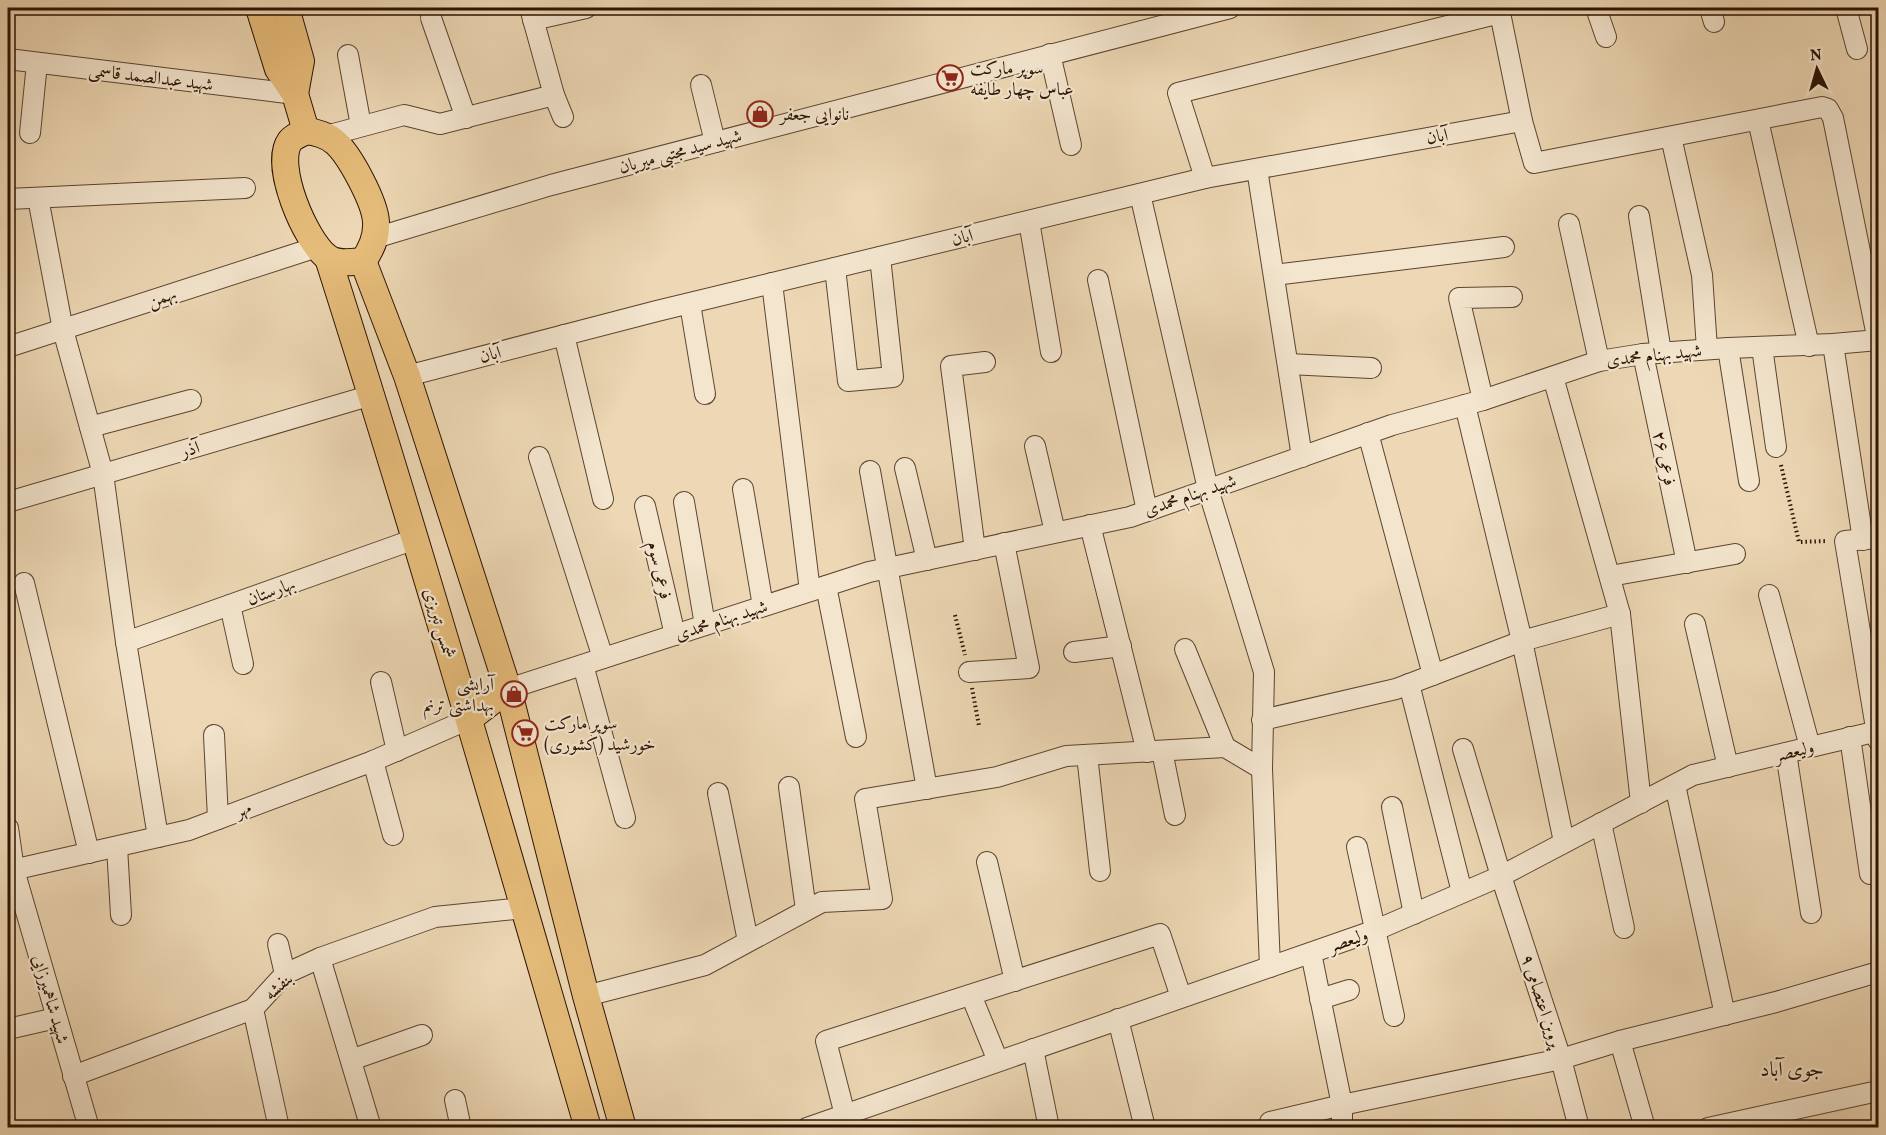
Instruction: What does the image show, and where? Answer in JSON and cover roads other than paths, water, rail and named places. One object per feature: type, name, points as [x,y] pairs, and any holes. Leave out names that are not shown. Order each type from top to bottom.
[{"type":"main road","points":[[258,8],[278,69],[295,94],[316,134],[336,143],[357,173],[372,204],[376,222],[375,238],[363,261],[345,263],[323,252]]},
{"type":"main road","points":[[286,8],[301,61],[295,94]]},
{"type":"main road","name":"شمس تبریزی","points":[[316,134],[295,136],[289,142],[285,158],[294,205],[304,228],[323,252],[372,395],[588,1128]]},
{"type":"main road","points":[[363,261],[407,376],[508,689],[586,996],[623,1128]]},
{"type":"main road","points":[[469,719],[508,689]]},
{"type":"street","points":[[562,117],[531,14],[586,8]]},
{"type":"street","name":"شهید سید مجتبی میریان","points":[[375,238],[551,185],[1050,54],[1191,12],[1230,8]]},
{"type":"street","points":[[1596,8],[1606,37]]},
{"type":"street","points":[[1846,8],[1857,49]]},
{"type":"street","points":[[1205,178],[1178,93],[1500,10],[1522,121],[1534,164],[1822,107],[1828,109],[1833,118],[1878,340]]},
{"type":"street","points":[[431,18],[466,118]]},
{"type":"street","points":[[1050,54],[1071,145]]},
{"type":"street","points":[[348,56],[361,126]]},
{"type":"street","name":"شهید عبدالصمد قاسمی","points":[[8,59],[295,94]]},
{"type":"street","points":[[30,133],[37,63]]},
{"type":"street","points":[[701,85],[715,142]]},
{"type":"street","points":[[316,134],[404,115],[440,124],[554,95]]},
{"type":"street","points":[[1758,120],[1809,346]]},
{"type":"street","name":"آبان","points":[[407,376],[772,283],[1205,178],[1522,121]]},
{"type":"street","points":[[1671,137],[1702,275],[1707,349]]},
{"type":"street","points":[[1257,169],[1302,457]]},
{"type":"street","points":[[8,199],[245,188]]},
{"type":"street","points":[[1140,194],[1208,489],[1264,672],[1262,769],[1270,967]]},
{"type":"street","points":[[38,198],[63,330],[103,474],[126,642],[158,837]]},
{"type":"street","name":"فرعی ۲۶","points":[[1639,216],[1652,353],[1686,563]]},
{"type":"street","points":[[1029,221],[1051,352]]},
{"type":"street","points":[[1569,224],[1599,361]]},
{"type":"street","points":[[1274,275],[1504,247]]},
{"type":"street","name":"بهمن","points":[[8,347],[323,252]]},
{"type":"street","points":[[836,268],[848,381],[892,377],[880,257]]},
{"type":"street","points":[[1098,280],[1147,511]]},
{"type":"street","points":[[772,283],[818,588],[856,737]]},
{"type":"street","points":[[1512,297],[1459,298],[1474,402],[1564,843]]},
{"type":"street","points":[[690,304],[705,394]]},
{"type":"street","points":[[564,335],[603,499]]},
{"type":"street","name":"شهید بهنام محمدی","points":[[508,689],[869,572],[1130,517],[1368,433],[1474,402],[1599,361],[1652,353],[1833,345],[1878,340]]},
{"type":"street","points":[[1833,345],[1862,540],[1878,734]]},
{"type":"street","points":[[1762,347],[1776,447]]},
{"type":"street","points":[[1728,348],[1749,481]]},
{"type":"street","points":[[975,549],[951,366],[985,362]]},
{"type":"street","points":[[1288,364],[1371,368]]},
{"type":"street","points":[[1554,377],[1620,614],[1641,802]]},
{"type":"street","name":"آذر","points":[[8,500],[372,395]]},
{"type":"street","points":[[90,427],[191,400]]},
{"type":"street","points":[[1368,433],[1433,675]]},
{"type":"street","points":[[1035,446],[1055,532]]},
{"type":"street","points":[[539,457],[603,658]]},
{"type":"street","points":[[905,468],[927,560]]},
{"type":"street","points":[[870,471],[927,789]]},
{"type":"street","points":[[743,489],[763,606]]},
{"type":"street","points":[[684,502],[705,625]]},
{"type":"street","name":"فرعی سوم","points":[[645,506],[675,634]]},
{"type":"street","points":[[1090,525],[1120,646],[1175,815]]},
{"type":"street","name":"بهارستان","points":[[126,642],[415,539]]},
{"type":"street","points":[[969,672],[1029,668],[1004,543]]},
{"type":"street","points":[[1610,576],[1735,554]]},
{"type":"street","points":[[24,583],[89,853]]},
{"type":"street","points":[[1769,595],[1809,747]]},
{"type":"street","points":[[230,605],[243,664]]},
{"type":"street","points":[[1262,720],[1396,689],[1522,641],[1620,614]]},
{"type":"street","points":[[1695,624],[1728,767]]},
{"type":"street","points":[[1074,652],[1120,646]]},
{"type":"street","points":[[1185,649],[1225,747]]},
{"type":"street","points":[[583,665],[625,818]]},
{"type":"street","points":[[381,682],[397,751]]},
{"type":"street","points":[[1409,684],[1462,892]]},
{"type":"street","name":"مهر","points":[[11,870],[189,830],[373,761],[469,719]]},
{"type":"street","name":"ولیعصر","points":[[807,1128],[1376,930],[1501,876],[1693,775],[1850,737],[1878,734]]},
{"type":"street","points":[[214,735],[218,819]]},
{"type":"street","points":[[1850,737],[1870,874]]},
{"type":"street","points":[[586,996],[705,965],[822,902],[882,899],[865,799],[997,777],[1066,756],[1225,747],[1262,769]]},
{"type":"street","name":"پروین اعتصامی ۹","points":[[1463,749],[1501,876],[1561,1059],[1579,1128]]},
{"type":"street","points":[[1786,753],[1811,913]]},
{"type":"street","points":[[1087,755],[1100,871]]},
{"type":"street","points":[[373,761],[393,836]]},
{"type":"street","points":[[1675,785],[1725,1015]]},
{"type":"street","points":[[789,787],[806,910]]},
{"type":"street","points":[[718,793],[748,941]]},
{"type":"street","points":[[1392,807],[1414,914]]},
{"type":"street","points":[[1601,824],[1624,928]]},
{"type":"street","name":"شهید شاهمیرزایی","points":[[8,828],[11,870],[89,1128]]},
{"type":"street","points":[[117,847],[121,915]]},
{"type":"street","points":[[1357,847],[1394,1016]]},
{"type":"street","points":[[987,862],[1015,981]]},
{"type":"street","name":"بنفشه","points":[[73,1076],[254,1009],[285,974],[320,958],[435,917],[524,908]]},
{"type":"street","points":[[845,1115],[826,1041],[1160,934],[1181,997]]},
{"type":"street","points":[[278,944],[285,974]]},
{"type":"street","points":[[1311,953],[1342,1105],[1342,1128]]},
{"type":"street","points":[[320,958],[371,1128]]},
{"type":"street","points":[[1271,1128],[1270,1122],[1561,1059],[1620,1041],[1776,1002],[1878,972]]},
{"type":"street","points":[[1320,999],[1349,990]]},
{"type":"street","points":[[971,995],[998,1061]]},
{"type":"street","points":[[254,1009],[279,1128]]},
{"type":"street","points":[[8,1029],[56,1018]]},
{"type":"street","points":[[1118,1019],[1145,1128]]},
{"type":"street","points":[[351,1060],[422,1035]]},
{"type":"street","points":[[1620,1041],[1645,1128]]},
{"type":"street","points":[[1033,1049],[1049,1128]]},
{"type":"street","points":[[1708,1128],[1878,1091]]},
{"type":"street","points":[[455,1100],[461,1128]]},
{"type":"place","name":"سوپر مارکت عباس چهار طایفه","points":[[950,78]]},
{"type":"place","name":"نانوایی جعفر","points":[[760,114]]},
{"type":"place","name":"آرایشی بهداشتی ترنم","points":[[514,694]]},
{"type":"place","name":"سوپر مارکت خورشید (کشوری)","points":[[525,733]]},
{"type":"district","name":"جوی آباد","points":[[1792,1069]]}]
